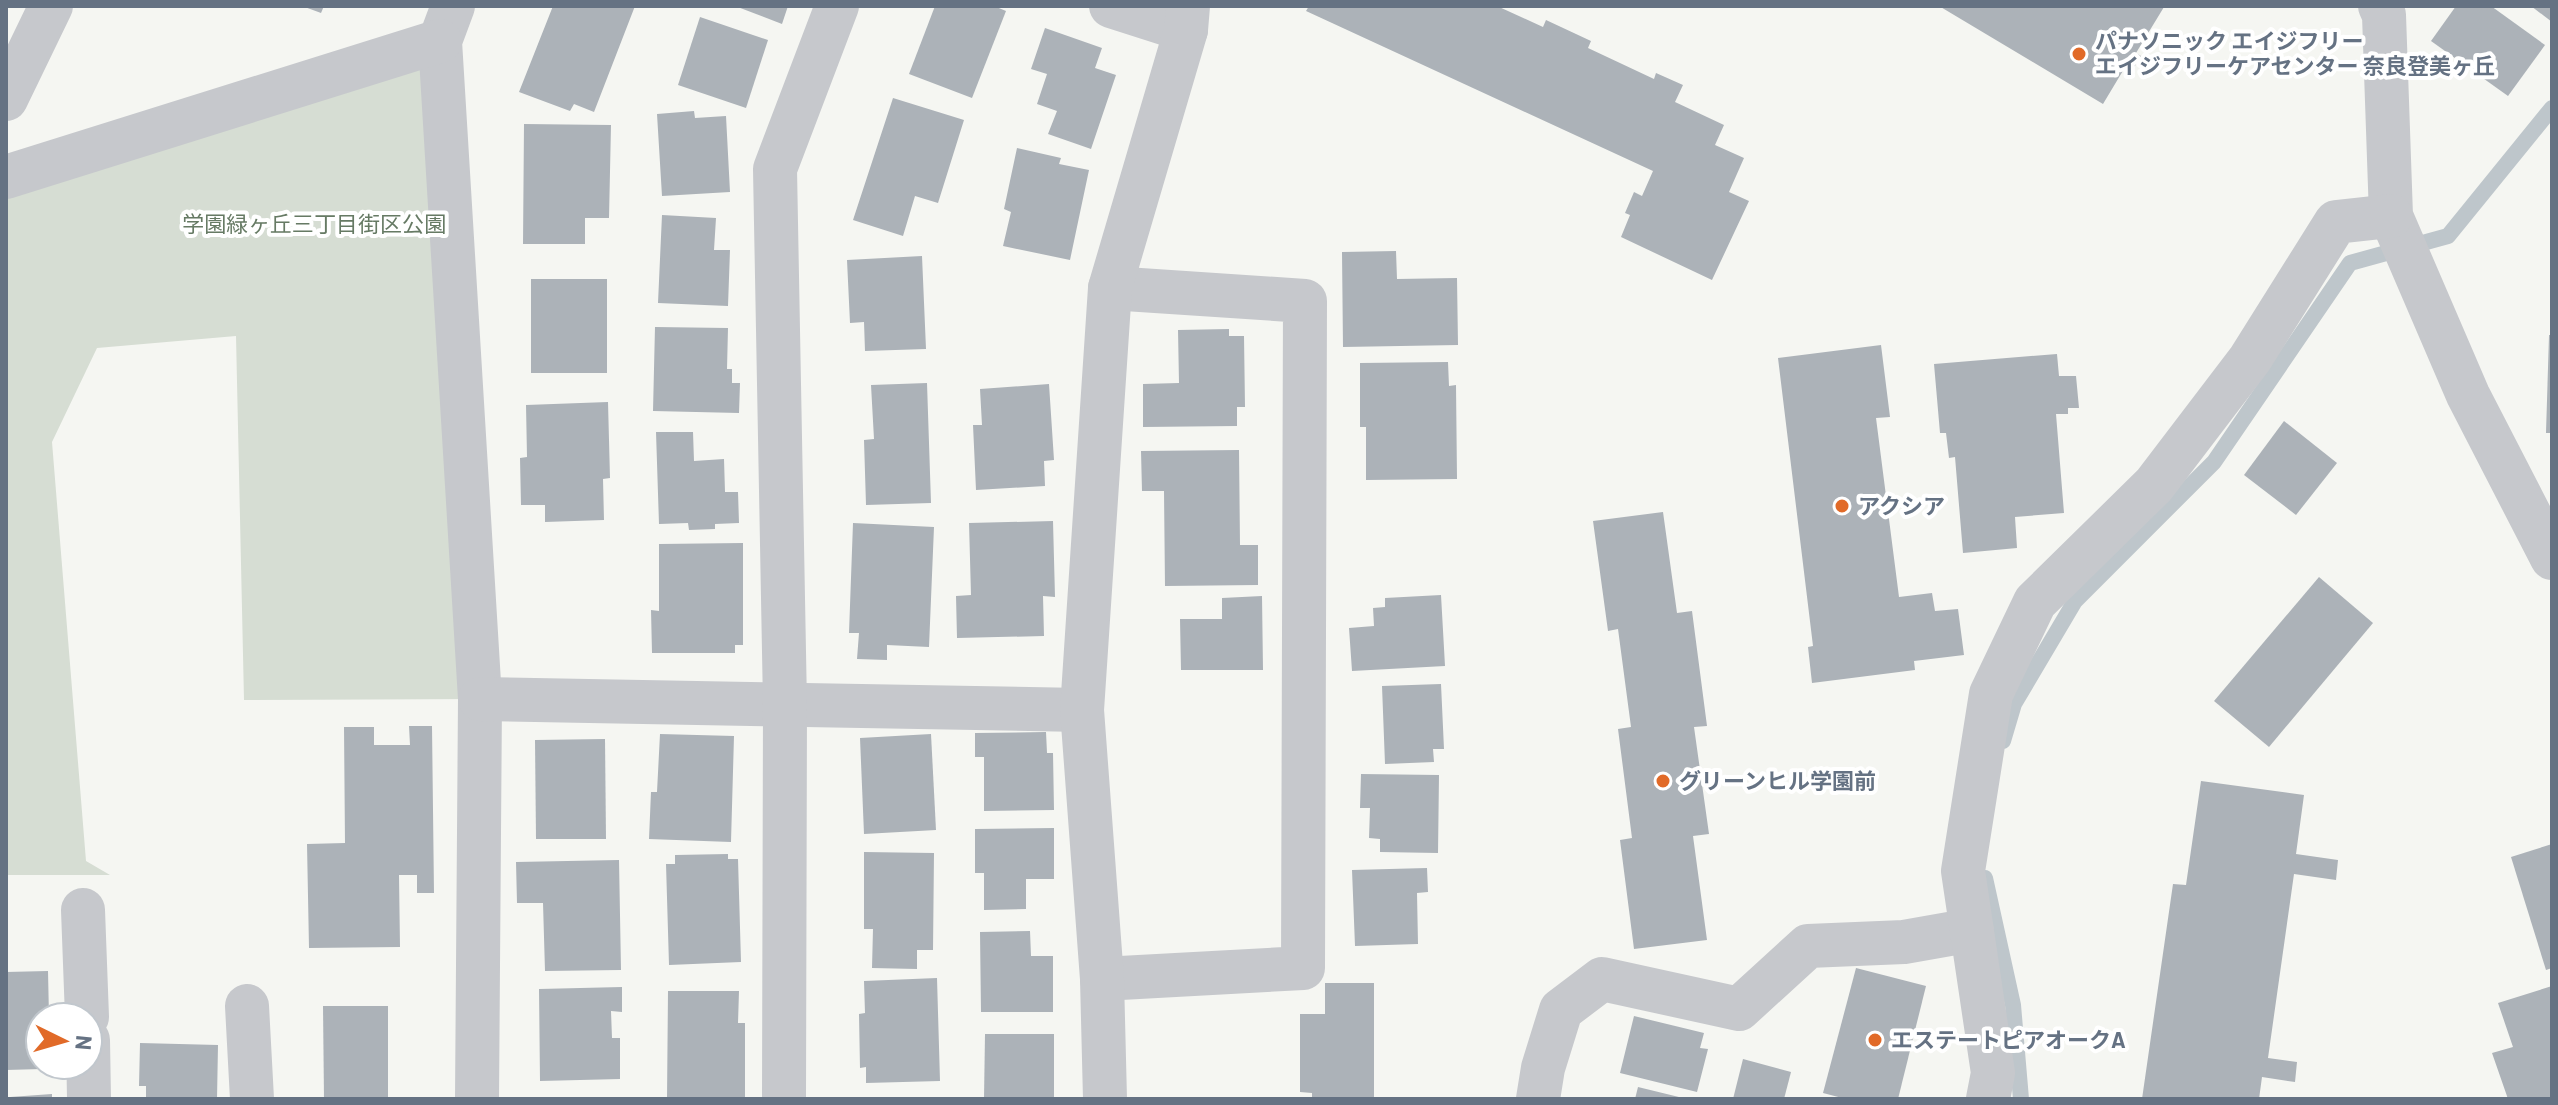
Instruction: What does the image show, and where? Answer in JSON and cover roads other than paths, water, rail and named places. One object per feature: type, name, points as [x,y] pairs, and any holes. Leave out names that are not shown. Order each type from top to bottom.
[{"type":"street","points":[[6,99],[51,6]]},
{"type":"street","points":[[784,1099],[785,705],[775,169],[837,6]]},
{"type":"street","points":[[1105,1099],[1102,979],[1082,710],[1110,288],[1187,18],[1111,6]]},
{"type":"street","points":[[2385,9],[2391,216],[2468,395],[2552,558]]},
{"type":"street","points":[[6,177],[446,24],[480,699],[477,1099]]},
{"type":"street","points":[[1988,1099],[1993,1073],[1963,871],[1991,694],[2035,602],[2154,485],[2250,359],[2336,222],[2391,216]]},
{"type":"street","points":[[1102,979],[1303,968],[1305,301],[1110,288]]},
{"type":"street","points":[[480,699],[1082,710]]},
{"type":"street","points":[[83,910],[86,1001]]},
{"type":"street","points":[[1538,1099],[1543,1068],[1561,1010],[1602,979],[1739,1009],[1808,946],[1904,942],[1972,930]]},
{"type":"street","points":[[247,1006],[252,1099]]},
{"type":"waterway","points":[[2003,741],[2014,704],[2075,601],[2214,462],[2350,263],[2448,236],[2552,108]]},
{"type":"waterway","points":[[1985,878],[2013,1005],[2021,1099]]},
{"type":"place","name":"パナソニック エイジフリー エイジフリーケアセンター 奈良登美ヶ丘","points":[[2079,54]]},
{"type":"place","name":"アクシア","points":[[1842,506]]},
{"type":"place","name":"グリーンヒル学園前","points":[[1663,781]]},
{"type":"place","name":"エステートピアオークA","points":[[1875,1040]]},
{"type":"park label","name":"学園緑ヶ丘三丁目街区公園","points":[[314,224]]}]
